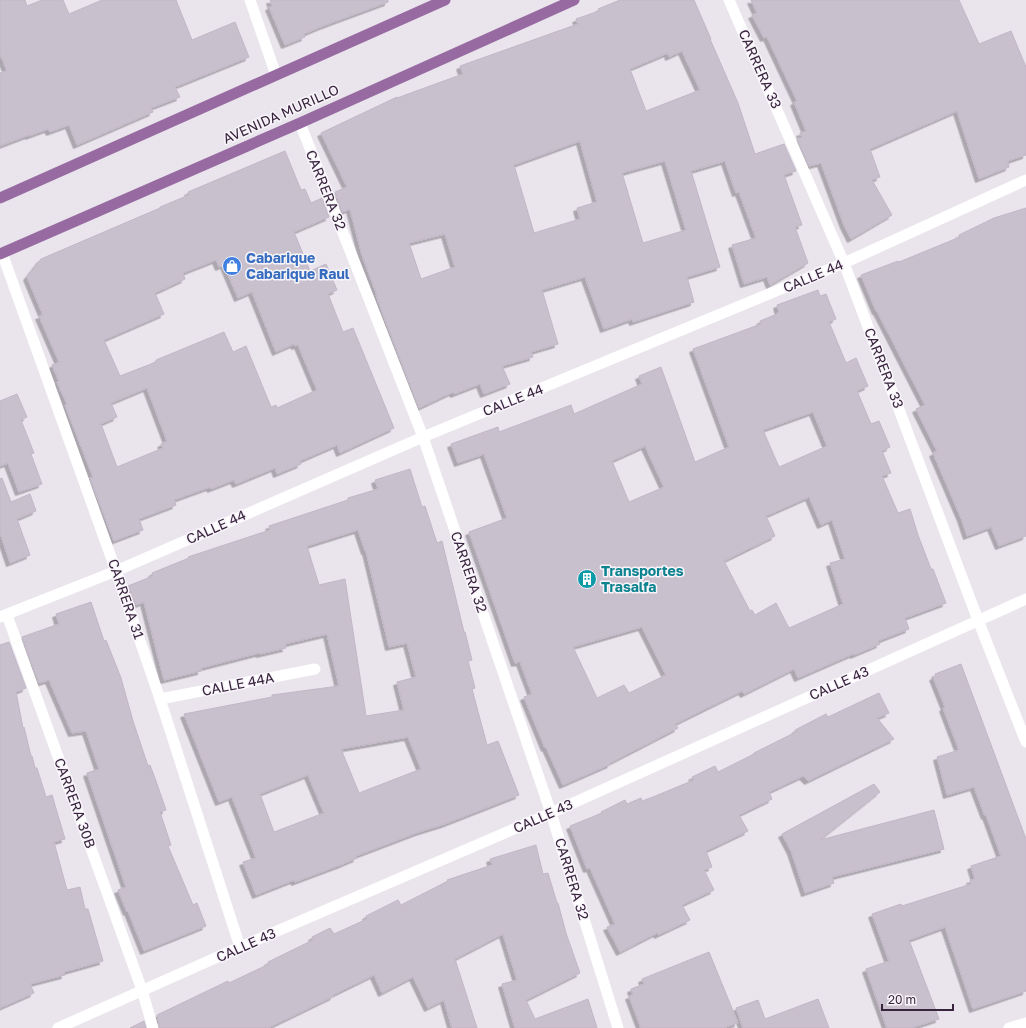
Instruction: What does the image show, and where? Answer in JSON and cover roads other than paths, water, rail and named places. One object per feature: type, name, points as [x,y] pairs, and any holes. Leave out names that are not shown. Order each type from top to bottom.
[{"type":"main road","points":[[0,198],[445,0]]},
{"type":"main road","name":"AVENIDA MURILLO","points":[[1,254],[300,123],[574,0]]},
{"type":"street","points":[[250,0],[276,75]]},
{"type":"street","name":"CARRERA 33","points":[[729,0],[844,263],[978,620],[1026,742]]},
{"type":"street","name":"CARRERA 32","points":[[300,123],[423,437],[551,813],[618,1028]]},
{"type":"street","name":"CALLE 44","points":[[3,616],[116,571],[423,437],[844,263],[1026,180]]},
{"type":"street","name":"CARRERA 31","points":[[1,254],[116,571],[160,699],[240,947]]},
{"type":"street","name":"CALLE 43","points":[[58,1028],[240,947],[551,813],[1026,599]]},
{"type":"street","name":"CARRERA 30B","points":[[3,616],[142,990]]},
{"type":"street","name":"CALLE 44A","points":[[160,699],[315,669]]},
{"type":"street","points":[[142,990],[153,1028]]},
{"type":"street","points":[[1009,1028],[1026,1022]]},
{"type":"place","name":"Cabarique Cabarique Raul","points":[[232,266]]},
{"type":"place","name":"Transportes Trasalfa","points":[[587,579]]}]
